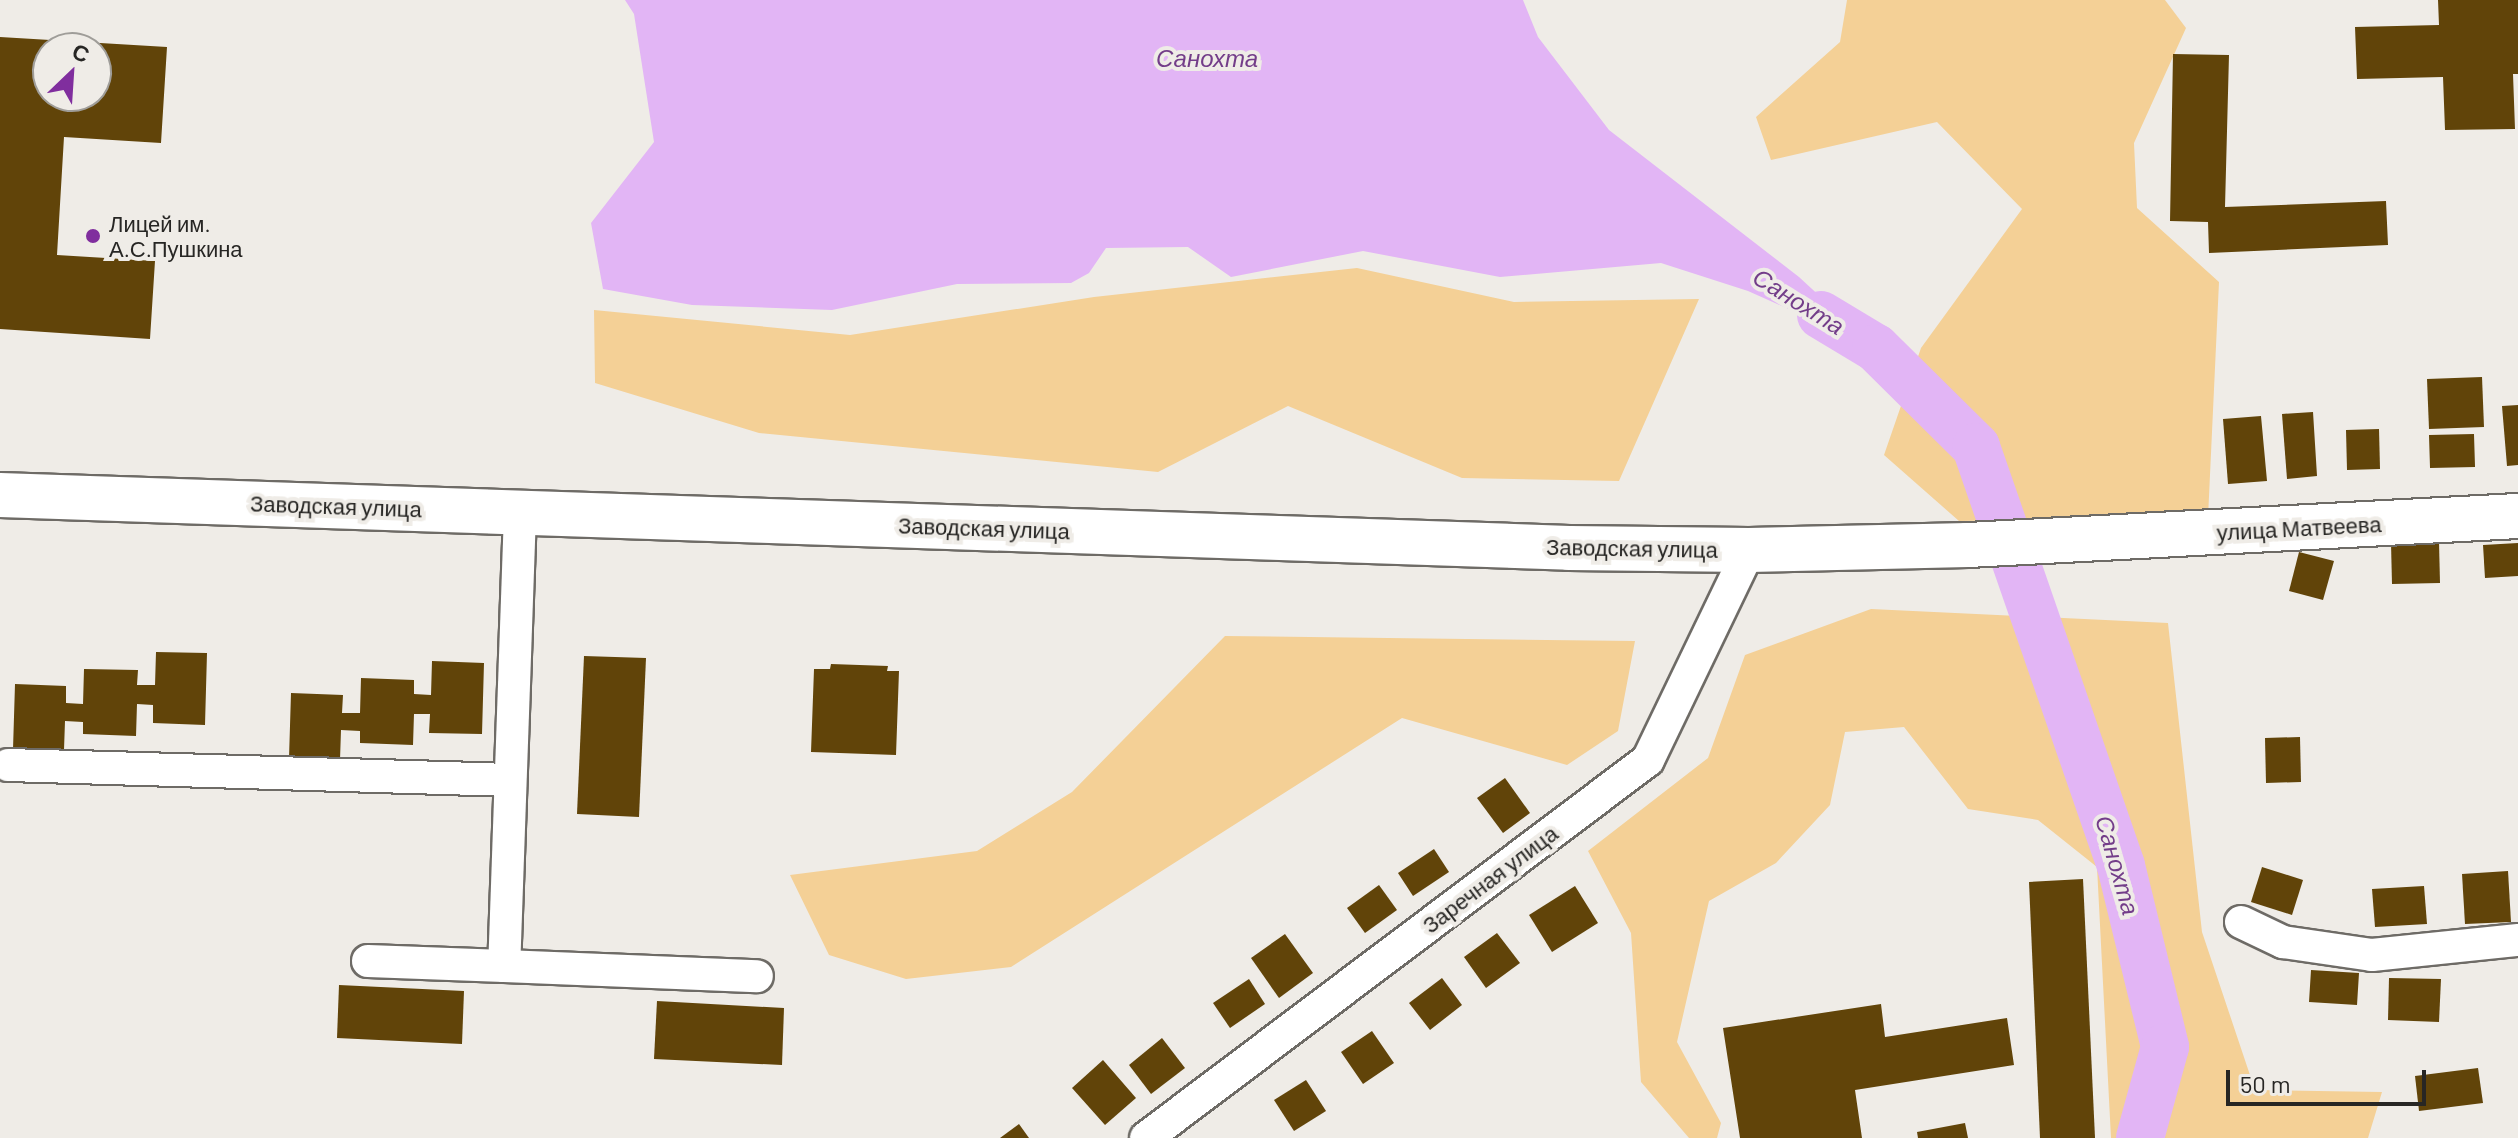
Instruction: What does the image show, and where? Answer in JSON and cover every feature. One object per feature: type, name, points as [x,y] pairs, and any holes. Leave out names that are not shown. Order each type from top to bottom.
[{"type":"main road","name":"Заводская улица","points":[[0,495],[1569,548],[1749,550],[1968,545]]},
{"type":"main road","name":"улица Матвеева","points":[[1968,545],[2518,516]]},
{"type":"street","points":[[504,966],[520,513]]},
{"type":"street","name":"Заречная улица","points":[[1146,1138],[1648,760],[1749,550]]},
{"type":"street","points":[[8,765],[510,780]]},
{"type":"street","points":[[2241,922],[2283,942],[2372,955],[2518,940]]},
{"type":"street","points":[[368,961],[757,976]]},
{"type":"shaded area","points":[[1847,0],[2165,0],[2186,28],[2134,143],[2137,208],[2219,282],[2208,518],[1959,521],[1884,455],[1921,348],[2022,209],[1937,122],[1771,160],[1756,117],[1840,42]]},
{"type":"shaded area","points":[[1357,268],[1514,302],[1699,299],[1619,481],[1462,478],[1288,406],[1158,472],[759,433],[595,383],[594,310],[850,335],[1094,297]]},
{"type":"shaded area","points":[[1871,609],[2168,623],[2202,932],[2255,1090],[2382,1092],[2368,1138],[2111,1138],[2097,867],[2038,820],[1968,809],[1904,727],[1845,732],[1830,805],[1776,863],[1709,901],[1677,1042],[1721,1123],[1717,1138],[1689,1138],[1641,1082],[1631,933],[1588,851],[1708,758],[1745,655]]},
{"type":"shaded area","points":[[1225,636],[1635,641],[1618,731],[1567,765],[1402,718],[1011,967],[906,979],[829,955],[790,875],[977,851],[1072,792]]},
{"type":"water","points":[[625,0],[1523,0],[1538,37],[1609,130],[1799,277],[1876,348],[1748,291],[1661,263],[1500,277],[1363,251],[1231,277],[1188,247],[1106,248],[1089,273],[1071,283],[957,284],[832,310],[692,305],[603,289],[591,223],[654,142],[634,14]]},
{"type":"building","points":[[2438,0],[2518,0],[2518,74],[2513,74],[2515,129],[2445,130],[2443,77],[2357,79],[2355,27],[2439,25]]},
{"type":"building","points":[[0,37],[32,39],[32,112],[112,112],[112,44],[167,47],[161,143],[64,137],[57,255],[155,261],[150,339],[0,329]]},
{"type":"building","points":[[2173,54],[2229,55],[2225,207],[2386,201],[2388,245],[2209,253],[2208,222],[2170,221]]},
{"type":"building","points":[[2482,377],[2484,427],[2429,429],[2427,379]]},
{"type":"building","points":[[2518,405],[2518,465],[2507,466],[2502,406]]},
{"type":"building","points":[[2313,412],[2317,476],[2287,479],[2282,414]]},
{"type":"building","points":[[2261,416],[2267,481],[2228,484],[2223,419]]},
{"type":"building","points":[[2379,429],[2380,469],[2347,470],[2346,430]]},
{"type":"building","points":[[2474,434],[2475,467],[2430,468],[2429,435]]},
{"type":"building","points":[[2439,542],[2440,583],[2392,584],[2391,543]]},
{"type":"building","points":[[2518,543],[2518,576],[2485,578],[2483,545]]},
{"type":"building","points":[[2299,552],[2334,561],[2323,600],[2289,591]]},
{"type":"building","points":[[156,652],[207,653],[205,725],[153,723],[153,705],[137,704],[136,736],[83,734],[83,722],[65,721],[64,750],[13,749],[15,684],[66,686],[66,703],[83,704],[84,669],[138,670],[137,685],[155,685]]},
{"type":"building","points":[[584,656],[646,658],[639,817],[577,814]]},
{"type":"building","points":[[432,661],[484,663],[482,734],[429,733],[430,714],[414,714],[413,745],[360,743],[360,731],[341,730],[340,760],[289,758],[291,693],[343,695],[342,713],[360,713],[361,678],[414,680],[414,694],[431,695]]},
{"type":"building","points":[[831,664],[888,666],[887,671],[899,671],[896,755],[811,752],[814,669],[830,669]]},
{"type":"building","points":[[2300,737],[2301,782],[2266,783],[2265,738]]},
{"type":"building","points":[[1505,778],[1530,813],[1503,833],[1477,798]]},
{"type":"building","points":[[1434,849],[1449,872],[1413,896],[1398,873]]},
{"type":"building","points":[[2262,867],[2303,880],[2292,915],[2251,902]]},
{"type":"building","points":[[2508,871],[2511,922],[2465,924],[2462,874]]},
{"type":"building","points":[[2083,879],[2095,1138],[2040,1138],[2029,882]]},
{"type":"building","points":[[1379,885],[1397,910],[1365,933],[1347,908]]},
{"type":"building","points":[[1575,886],[1598,923],[1552,952],[1529,915]]},
{"type":"building","points":[[2424,886],[2427,924],[2375,927],[2372,889]]},
{"type":"building","points":[[1497,933],[1520,963],[1486,988],[1464,957]]},
{"type":"building","points":[[1285,934],[1313,973],[1279,998],[1251,958]]},
{"type":"building","points":[[2311,970],[2359,973],[2357,1005],[2309,1002]]},
{"type":"building","points":[[1442,978],[1462,1005],[1430,1030],[1409,1003]]},
{"type":"building","points":[[2389,978],[2441,979],[2439,1022],[2388,1020]]},
{"type":"building","points":[[1249,979],[1265,1004],[1230,1028],[1213,1003]]},
{"type":"building","points":[[339,985],[464,991],[462,1044],[337,1038]]},
{"type":"building","points":[[657,1001],[784,1008],[782,1065],[654,1059]]},
{"type":"building","points":[[1881,1004],[1885,1037],[2007,1018],[2014,1065],[1855,1090],[1862,1138],[1740,1138],[1723,1028]]},
{"type":"building","points":[[1372,1031],[1394,1063],[1363,1084],[1341,1052]]},
{"type":"building","points":[[1162,1038],[1185,1068],[1151,1094],[1129,1065]]},
{"type":"building","points":[[1103,1060],[1136,1098],[1105,1125],[1072,1088]]},
{"type":"building","points":[[2478,1068],[2483,1103],[2419,1111],[2415,1076]]},
{"type":"building","points":[[1306,1080],[1326,1111],[1294,1131],[1274,1100]]},
{"type":"building","points":[[1965,1123],[1968,1138],[1918,1138],[1917,1132]]},
{"type":"building","points":[[1019,1124],[1029,1138],[1000,1138]]},
{"type":"waterway","name":"Санохта","points":[[1821,315],[1876,348],[1976,447],[2121,866],[2165,1047],[2140,1138]]},
{"type":"place","name":"Лицей им. А.С.Пушкина","points":[[93,236]]}]
